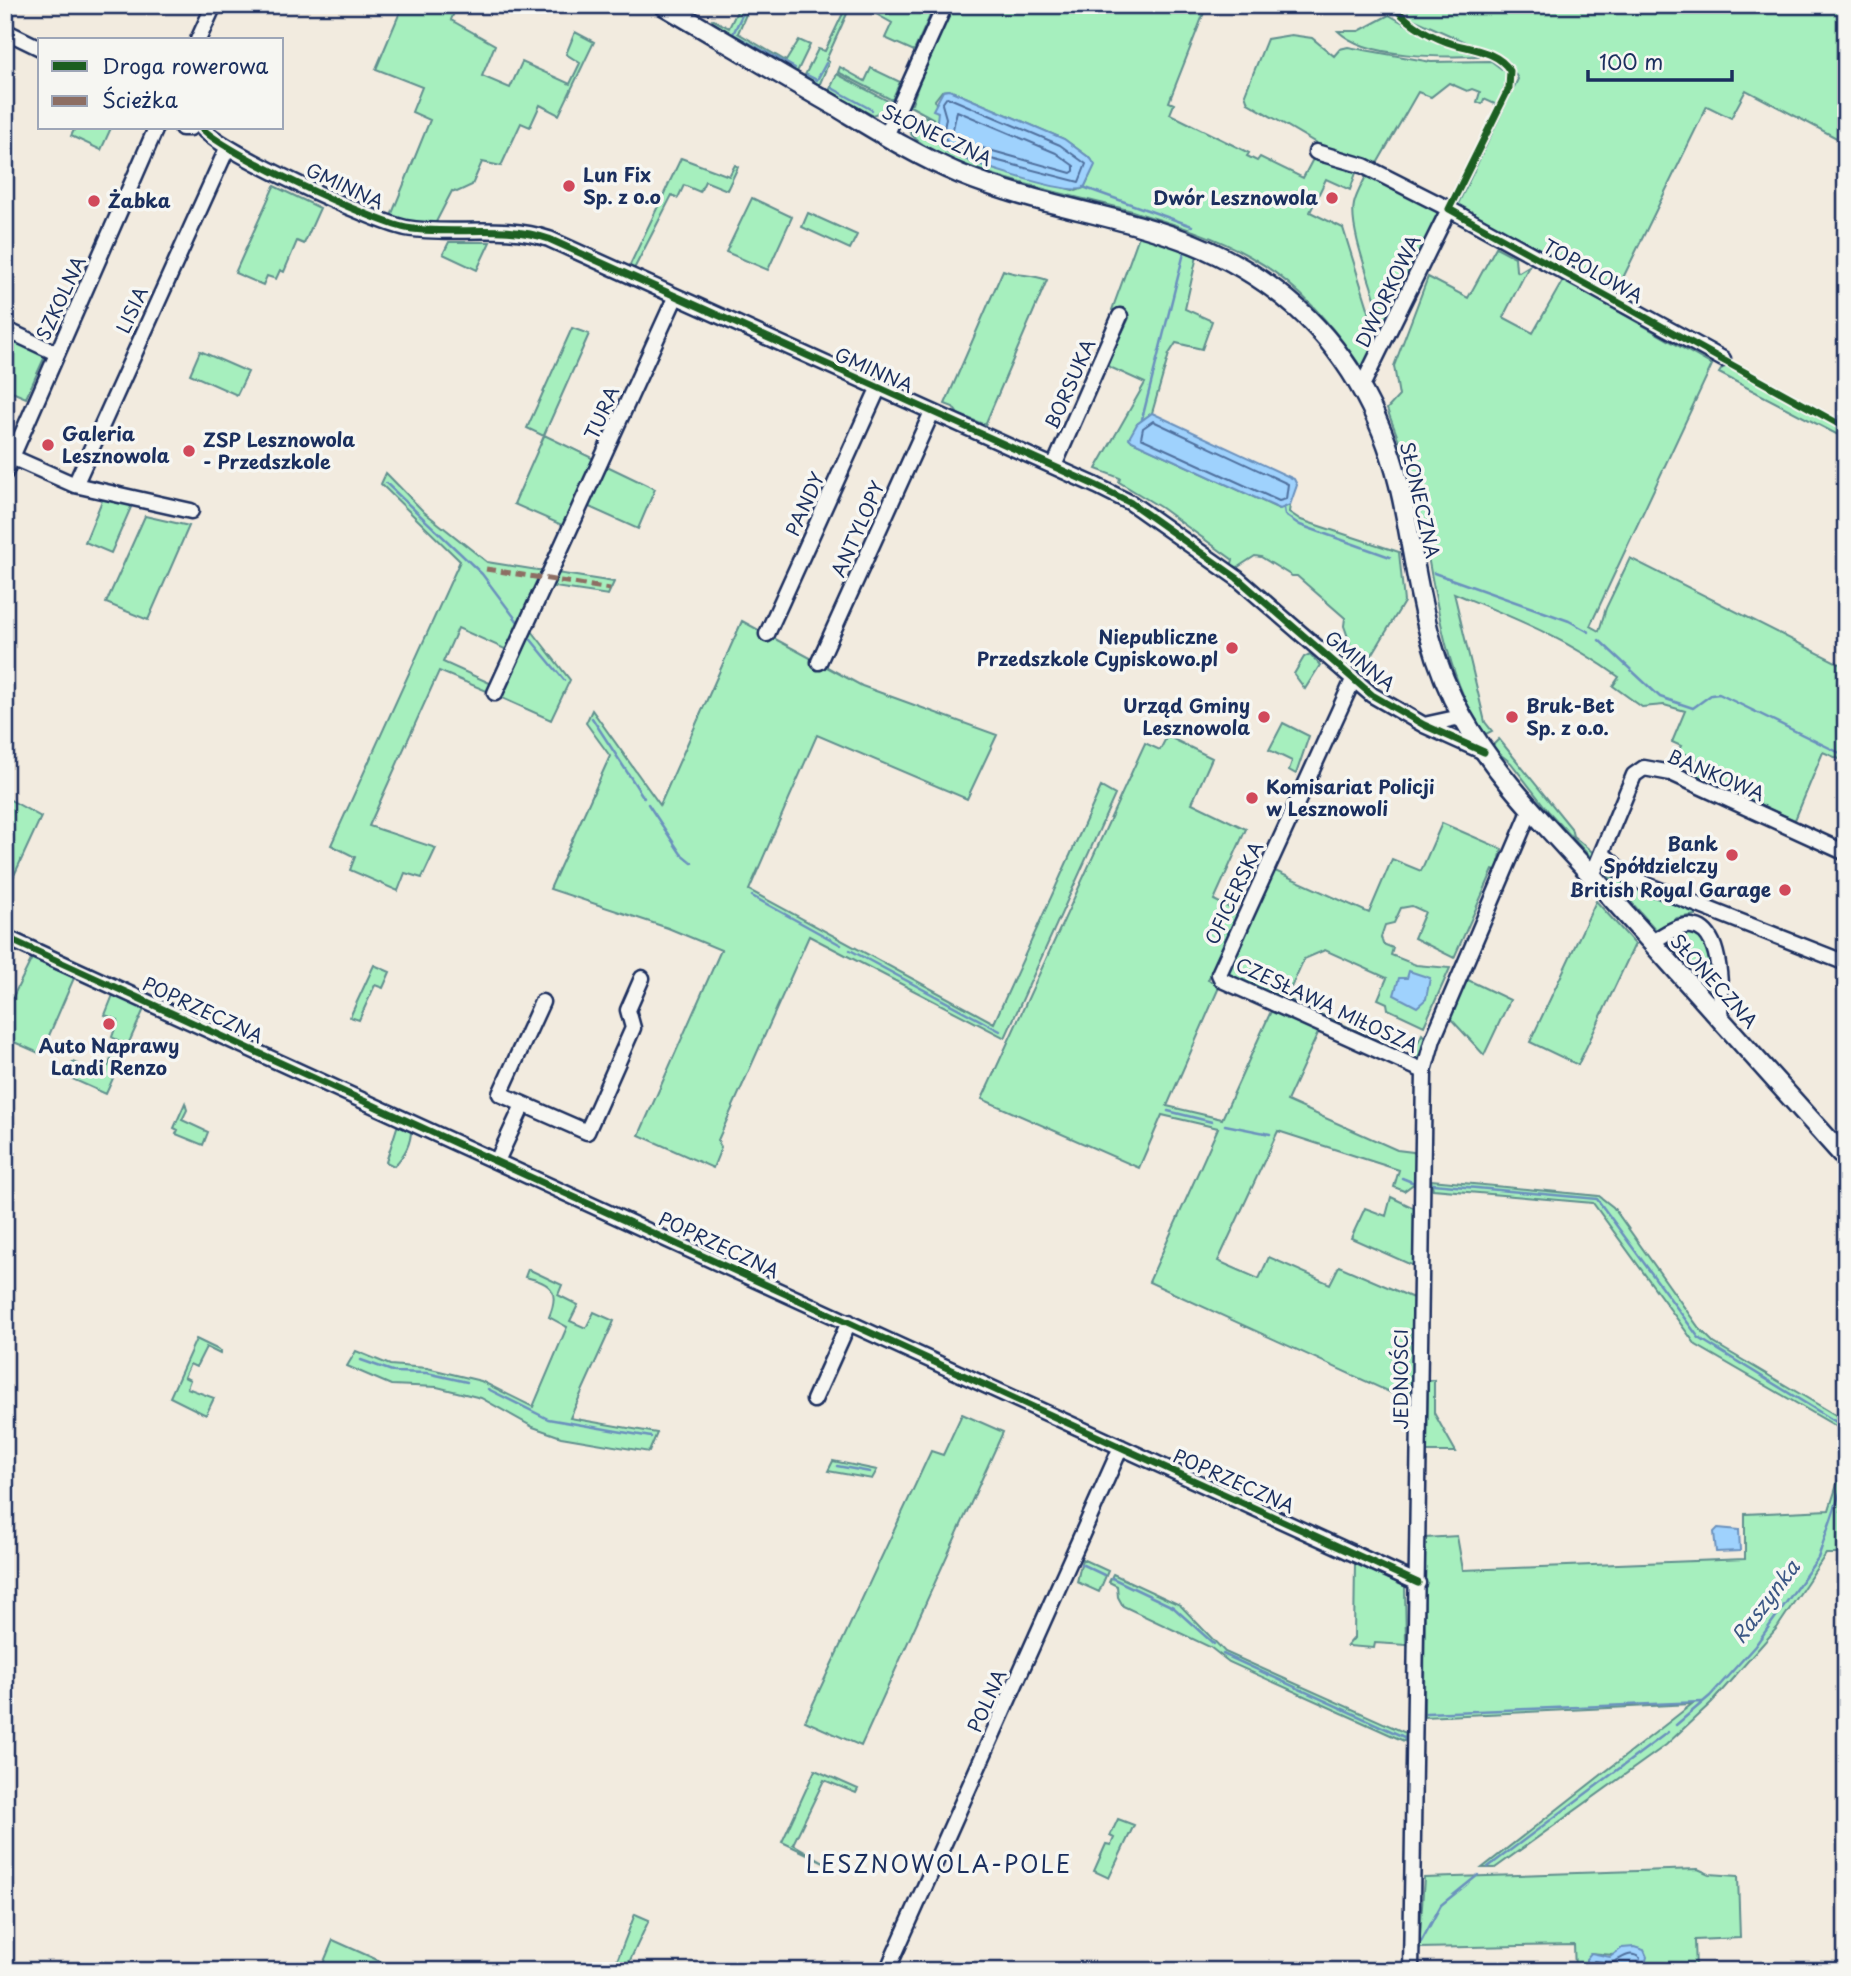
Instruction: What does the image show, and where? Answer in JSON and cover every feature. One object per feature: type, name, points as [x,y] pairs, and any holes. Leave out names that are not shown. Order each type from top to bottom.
[{"type":"main road","name":"SŁONECZNA","points":[[663,5],[886,136],[962,174],[1158,229],[1226,257],[1265,282],[1312,323],[1361,388],[1377,418],[1392,459],[1428,635],[1450,694],[1464,721],[1484,752],[1531,809],[1846,1159]]},
{"type":"street","points":[[199,38],[214,5]]},
{"type":"street","points":[[886,136],[945,5]]},
{"type":"street","points":[[5,31],[38,47]]},
{"type":"street","name":"GMINNA","points":[[192,130],[207,144],[225,153],[247,159],[395,225],[420,229],[530,234],[1054,466],[1131,503],[1248,587],[1372,695],[1484,752]]},
{"type":"street","name":"GMINNA","points":[[205,130],[247,159]]},
{"type":"street","name":"SZKOLNA","points":[[5,473],[9,456],[154,134]]},
{"type":"street","name":"TOPOLOWA","points":[[1316,152],[1364,166],[1449,209],[1723,359]]},
{"type":"street","name":"LISIA","points":[[75,485],[225,153]]},
{"type":"street","name":"DWORKOWA","points":[[1361,388],[1449,209]]},
{"type":"street","name":"TURA","points":[[495,693],[675,298]]},
{"type":"street","name":"BORSUKA","points":[[1054,466],[1120,316]]},
{"type":"street","points":[[5,329],[56,353]]},
{"type":"street","name":"PANDY","points":[[767,634],[878,389]]},
{"type":"street","name":"ANTYLOPY","points":[[819,662],[932,412]]},
{"type":"street","points":[[9,456],[75,485],[191,511]]},
{"type":"street","name":"OFICERSKA","points":[[1219,970],[1353,680]]},
{"type":"street","points":[[1450,694],[1433,727],[1460,726],[1464,721]]},
{"type":"street","name":"BANKOWA","points":[[1592,876],[1634,775],[1644,768],[1671,773],[1846,853]]},
{"type":"street","name":"JEDNOŚCI","points":[[1411,1971],[1424,1071],[1433,1039],[1531,809]]},
{"type":"street","points":[[1602,854],[1623,873],[1846,963]]},
{"type":"street","points":[[1699,925],[1705,908]]},
{"type":"street","points":[[1652,943],[1685,924],[1699,925],[1708,932],[1714,944],[1720,1019]]},
{"type":"street","name":"POPRZECZNA","points":[[5,937],[1418,1583]]},
{"type":"street","name":"CZESŁAWA MIŁOSZA","points":[[1219,970],[1222,980],[1424,1071]]},
{"type":"street","points":[[542,1002],[500,1094],[587,1132],[633,1028],[628,1010],[642,978]]},
{"type":"street","points":[[497,1161],[523,1105]]},
{"type":"street","points":[[814,1400],[849,1322]]},
{"type":"street","name":"POLNA","points":[[887,1971],[1121,1447]]},
{"type":"green space","points":[[403,5],[457,5],[451,20],[495,45],[482,76],[510,88],[522,62],[570,84],[580,63],[566,54],[575,32],[594,42],[559,115],[540,105],[530,127],[521,123],[501,166],[482,162],[472,185],[457,192],[452,191],[435,224],[392,219],[391,216],[430,120],[412,112],[422,87],[376,69]]},
{"type":"green space","points":[[740,5],[750,5],[738,33],[786,61],[799,40],[810,45],[796,74],[709,24],[712,19],[729,28]]},
{"type":"green space","points":[[847,5],[851,5],[826,60],[829,62],[819,86],[804,77],[818,49],[825,51]]},
{"type":"green space","points":[[860,5],[935,5],[914,51],[885,38],[892,23]]},
{"type":"green space","points":[[953,5],[1207,5],[1169,102],[1174,104],[1170,114],[1249,153],[1247,156],[1257,161],[1260,157],[1303,178],[1314,157],[1357,170],[1350,190],[1326,179],[1310,212],[1343,228],[1372,321],[1376,353],[1364,371],[1314,307],[1267,267],[1236,249],[1194,231],[1135,212],[978,169],[922,144],[908,130],[916,133],[919,127],[924,125],[922,116],[934,119],[908,105],[912,104],[927,60]],"holes":[[[949,90],[1064,139],[1091,159],[1094,166],[1084,188],[1076,191],[969,161],[936,136],[939,118],[935,100],[942,91]]]},
{"type":"green space","points":[[1398,5],[1846,5],[1846,143],[1746,90],[1731,118],[1707,106],[1618,288],[1618,297],[1456,208],[1518,79],[1508,61],[1411,18]]},
{"type":"green space","points":[[1389,15],[1437,42],[1480,56],[1426,56],[1385,51],[1367,47],[1338,31],[1359,31]]},
{"type":"green space","points":[[1291,35],[1312,38],[1334,56],[1340,49],[1348,47],[1431,62],[1491,61],[1507,73],[1507,80],[1497,105],[1484,99],[1482,104],[1477,102],[1480,92],[1472,89],[1467,91],[1449,83],[1431,97],[1418,92],[1375,167],[1318,144],[1248,103],[1245,94],[1267,39]]},
{"type":"green space","points":[[840,67],[865,81],[871,68],[900,82],[892,100],[838,72]]},
{"type":"green space","points":[[837,74],[890,102],[884,111],[872,115],[829,91]]},
{"type":"green space","points":[[74,130],[110,130],[101,150],[71,136]]},
{"type":"green space","points":[[681,158],[729,176],[735,165],[738,167],[727,190],[705,181],[700,192],[684,185],[678,198],[672,195],[634,269],[629,267]]},
{"type":"green space","points":[[1367,174],[1444,211],[1385,335],[1353,217],[1355,200]]},
{"type":"green space","points":[[274,186],[320,208],[304,244],[297,241],[284,272],[280,270],[276,279],[267,276],[263,285],[235,273]]},
{"type":"green space","points":[[752,198],[792,217],[768,270],[726,252]]},
{"type":"green space","points":[[808,213],[857,235],[850,249],[802,227]]},
{"type":"green space","points":[[1140,233],[1189,249],[1188,253],[1197,256],[1185,309],[1212,321],[1202,349],[1176,343],[1169,354],[1152,413],[1137,424],[1132,441],[1279,509],[1290,505],[1289,512],[1301,520],[1399,552],[1404,602],[1360,675],[1346,661],[1350,643],[1344,626],[1345,618],[1297,576],[1292,576],[1255,556],[1238,567],[1231,566],[1233,560],[1160,507],[1119,482],[1120,478],[1096,469],[1145,383],[1103,364],[1116,335],[1122,333],[1129,318],[1112,310]]},
{"type":"green space","points":[[449,242],[490,242],[477,270],[443,254]]},
{"type":"green space","points":[[1496,247],[1515,257],[1516,270],[1519,272],[1529,266],[1503,317],[1533,333],[1563,280],[1712,365],[1590,626],[1599,631],[1606,608],[1630,558],[1846,667],[1846,762],[1823,752],[1795,820],[1696,778],[1703,762],[1678,751],[1681,746],[1672,742],[1685,711],[1664,705],[1642,707],[1613,686],[1619,677],[1599,663],[1539,630],[1454,593],[1485,722],[1492,731],[1484,735],[1469,708],[1448,651],[1414,488],[1387,409],[1399,396],[1394,366],[1428,277],[1468,298]]},
{"type":"green space","points":[[1003,270],[1047,280],[985,425],[958,414],[953,407],[945,404]]},
{"type":"green space","points":[[572,328],[589,334],[544,435],[594,459],[564,526],[514,504],[544,436],[527,428]]},
{"type":"green space","points":[[5,335],[46,354],[26,398],[5,389]]},
{"type":"green space","points":[[200,351],[248,372],[237,395],[190,374]]},
{"type":"green space","points":[[1724,365],[1846,431],[1846,439],[1719,373]]},
{"type":"green space","points":[[605,465],[655,489],[638,529],[587,506]]},
{"type":"green space","points":[[386,473],[424,512],[487,562],[544,571],[507,650],[458,628],[443,662],[492,684],[489,692],[439,671],[369,826],[436,848],[422,878],[405,873],[398,891],[350,870],[355,857],[331,845],[460,561],[381,484]]},
{"type":"green space","points":[[103,498],[132,505],[111,553],[85,542]]},
{"type":"green space","points":[[145,516],[189,526],[148,620],[106,603]]},
{"type":"green space","points":[[557,573],[614,582],[608,595],[555,587],[550,591]]},
{"type":"green space","points":[[742,621],[862,686],[997,735],[967,799],[817,735],[749,890],[994,1023],[1101,787],[1115,795],[1005,1038],[809,936],[718,1140],[721,1148],[713,1168],[639,1135],[721,950],[668,928],[550,889],[610,756],[586,723],[592,710],[660,805]]},
{"type":"green space","points":[[532,631],[570,680],[551,720],[502,698]]},
{"type":"green space","points":[[1310,654],[1320,665],[1305,689],[1294,674],[1304,657]]},
{"type":"green space","points":[[1283,723],[1309,736],[1296,774],[1289,770],[1292,761],[1269,750]]},
{"type":"green space","points":[[1167,736],[1212,758],[1192,803],[1246,829],[1214,900],[1238,912],[1208,980],[1220,985],[1167,1106],[1222,1119],[1272,1009],[1319,1031],[1287,1101],[1397,1150],[1413,1152],[1417,1156],[1416,1182],[1404,1191],[1394,1187],[1399,1170],[1278,1131],[1218,1261],[1259,1279],[1269,1257],[1330,1284],[1339,1266],[1413,1298],[1411,1402],[1149,1282],[1218,1128],[1162,1115],[1139,1168],[982,1099],[1145,743],[1160,750]]},
{"type":"green space","points":[[1499,739],[1571,828],[1573,836],[1596,855],[1593,860],[1549,812],[1511,763],[1491,747]]},
{"type":"green space","points":[[5,797],[41,817],[5,895]]},
{"type":"green space","points":[[1442,823],[1502,849],[1497,872],[1493,870],[1454,958],[1414,938],[1425,912],[1412,906],[1401,908],[1394,923],[1385,925],[1381,937],[1383,944],[1393,948],[1391,955],[1416,965],[1450,968],[1424,1026],[1388,1009],[1387,1003],[1378,999],[1387,978],[1325,950],[1304,959],[1286,998],[1411,1056],[1422,1034],[1426,1039],[1419,1059],[1414,1061],[1225,972],[1273,870],[1369,913],[1392,859],[1421,871]]},
{"type":"green space","points":[[1606,874],[1697,912],[1696,915],[1677,918],[1657,931]]},
{"type":"green space","points":[[1596,901],[1635,944],[1578,1065],[1530,1042]]},
{"type":"green space","points":[[1692,929],[1707,945],[1713,991],[1668,942]]},
{"type":"green space","points":[[32,958],[74,978],[41,1054],[5,1038],[5,1013]]},
{"type":"green space","points":[[374,965],[390,972],[383,988],[375,985],[359,1020],[350,1017]]},
{"type":"green space","points":[[1466,979],[1510,1000],[1484,1055],[1450,1018]]},
{"type":"green space","points":[[113,995],[144,1009],[106,1094],[68,1077],[73,1062],[96,1072],[100,1063],[108,1066],[119,1041],[112,1037],[118,1020],[105,1015]]},
{"type":"green space","points":[[185,1103],[187,1110],[182,1120],[208,1132],[203,1145],[176,1134],[178,1130],[174,1128]]},
{"type":"green space","points":[[399,1121],[411,1127],[411,1133],[407,1148],[394,1166],[386,1162]]},
{"type":"green space","points":[[1431,1180],[1599,1196],[1613,1207],[1699,1328],[1714,1343],[1844,1420],[1846,1417],[1846,1432],[1696,1345],[1593,1203],[1433,1189]]},
{"type":"green space","points":[[1391,1197],[1416,1209],[1416,1267],[1351,1238],[1365,1208],[1386,1216]]},
{"type":"green space","points":[[528,1269],[562,1285],[558,1295],[578,1305],[570,1321],[586,1328],[594,1312],[614,1321],[570,1418],[657,1433],[649,1452],[561,1437],[533,1427],[481,1398],[437,1387],[391,1385],[347,1366],[356,1351],[390,1365],[427,1368],[481,1381],[533,1407],[567,1327],[549,1317],[554,1301],[551,1289],[542,1282],[525,1277]]},
{"type":"green space","points":[[196,1339],[221,1351],[220,1354],[206,1347],[196,1367],[190,1364],[184,1377],[190,1380],[187,1388],[214,1398],[206,1415],[170,1397]]},
{"type":"green space","points":[[1434,1380],[1434,1413],[1456,1452],[1426,1452],[1428,1381]]},
{"type":"green space","points":[[962,1414],[1003,1432],[861,1746],[805,1721],[931,1451],[943,1455]]},
{"type":"green space","points":[[1846,1456],[1846,1493],[1841,1511],[1846,1511],[1846,1554],[1826,1554],[1777,1628],[1712,1702],[1666,1745],[1495,1868],[1482,1868],[1692,1704],[1424,1717],[1425,1538],[1457,1536],[1463,1570],[1745,1559],[1745,1514],[1829,1510]]},
{"type":"green space","points":[[833,1461],[877,1470],[872,1479],[828,1471]]},
{"type":"green space","points":[[1082,1559],[1108,1571],[1099,1592],[1077,1582]]},
{"type":"green space","points":[[1355,1561],[1370,1571],[1372,1569],[1405,1584],[1406,1645],[1375,1643],[1374,1648],[1347,1646],[1354,1638]]},
{"type":"green space","points":[[1113,1574],[1180,1605],[1225,1652],[1406,1733],[1404,1741],[1229,1662],[1210,1647],[1123,1606],[1118,1597],[1117,1586],[1109,1582]]},
{"type":"green space","points":[[815,1770],[858,1789],[856,1793],[824,1780],[793,1844],[824,1862],[782,1842]]},
{"type":"green space","points":[[1118,1819],[1134,1825],[1109,1878],[1094,1871],[1106,1844],[1111,1845],[1114,1838],[1110,1836]]},
{"type":"green space","points":[[1698,1869],[1709,1874],[1738,1876],[1740,1938],[1695,1940],[1696,1971],[1635,1971],[1643,1970],[1613,1955],[1591,1953],[1586,1971],[1575,1971],[1574,1945],[1419,1948],[1424,1878]]},
{"type":"green space","points":[[635,1914],[649,1920],[625,1971],[613,1971]]},
{"type":"green space","points":[[333,1940],[402,1971],[320,1971]]},
{"type":"water","points":[[949,90],[1064,139],[1095,165],[1084,188],[1059,187],[1015,176],[943,149],[935,136],[938,112],[933,110],[943,91]]},
{"type":"water","points":[[1152,413],[1294,479],[1297,485],[1290,505],[1280,509],[1132,441],[1129,438],[1137,424]]},
{"type":"water","points":[[1409,971],[1430,978],[1426,999],[1417,1007],[1394,995],[1399,978],[1407,978]]},
{"type":"water","points":[[1718,1528],[1739,1530],[1740,1551],[1716,1552],[1714,1532]]},
{"type":"water","points":[[1622,1948],[1644,1950],[1647,1957],[1643,1970],[1586,1971],[1586,1959],[1591,1953],[1610,1957]]},
{"type":"waterway","points":[[682,5],[687,8]]},
{"type":"waterway","points":[[744,11],[733,34],[795,68]]},
{"type":"waterway","points":[[696,13],[704,18]]},
{"type":"waterway","points":[[712,22],[725,30]]},
{"type":"waterway","points":[[807,75],[817,80],[826,63]]},
{"type":"waterway","points":[[832,88],[872,110]]},
{"type":"waterway","points":[[1083,187],[1192,226]]},
{"type":"waterway","points":[[1142,419],[1185,249]]},
{"type":"waterway","points":[[386,483],[482,574],[518,622]]},
{"type":"waterway","points":[[1284,508],[1285,515],[1300,525],[1390,557]]},
{"type":"waterway","points":[[1434,573],[1569,621],[1589,632]]},
{"type":"waterway","points":[[528,636],[564,680]]},
{"type":"waterway","points":[[1599,640],[1660,697],[1693,708],[1711,695],[1719,694],[1846,756]]},
{"type":"waterway","points":[[592,718],[644,798]]},
{"type":"waterway","points":[[648,804],[681,854],[692,863]]},
{"type":"waterway","points":[[752,896],[841,945]]},
{"type":"waterway","points":[[850,950],[1000,1031]]},
{"type":"waterway","points":[[1168,1111],[1212,1122]]},
{"type":"waterway","points":[[1225,1125],[1270,1134]]},
{"type":"waterway","points":[[1402,1178],[1412,1182]]},
{"type":"waterway","points":[[1433,1184],[1597,1199],[1699,1338],[1846,1428]]},
{"type":"waterway","points":[[361,1360],[395,1372],[427,1373],[467,1382]]},
{"type":"waterway","points":[[488,1389],[548,1419],[651,1437]]},
{"type":"waterway","points":[[837,1466],[870,1472]]},
{"type":"waterway","name":"Raszynka","points":[[1676,1725],[1710,1696],[1755,1646],[1818,1558],[1846,1475]]},
{"type":"waterway","points":[[1081,1564],[1104,1575]]},
{"type":"waterway","points":[[1112,1578],[1173,1607],[1214,1644]]},
{"type":"waterway","points":[[1223,1654],[1404,1737],[1407,1741],[1406,1787]]},
{"type":"waterway","points":[[1426,1713],[1702,1702]]},
{"type":"waterway","name":"Raszynka","points":[[1488,1867],[1668,1732]]},
{"type":"waterway","points":[[1404,1926],[1406,1802]]},
{"type":"waterway","name":"Raszynka","points":[[1421,1942],[1441,1905],[1478,1875]]},
{"type":"waterway","name":"Raszynka","points":[[1403,1971],[1404,1944]]},
{"type":"marked path","points":[[486,569],[610,589]]},
{"type":"cycle path","points":[[1392,5],[1424,31],[1447,42],[1490,54],[1510,71],[1509,88],[1449,209],[1846,428]]},
{"type":"cycle path","points":[[204,130],[266,168],[332,200],[389,223],[424,230],[514,232],[549,239],[1097,486],[1131,503],[1237,578],[1372,695],[1424,725],[1484,752]]},
{"type":"cycle path","points":[[5,937],[1418,1583]]},
{"type":"place","name":"Lun Fix Sp. z o.o","points":[[569,186]]},
{"type":"place","name":"Dwór Lesznowola","points":[[1332,198]]},
{"type":"place","name":"Żabka","points":[[94,201]]},
{"type":"place","name":"Galeria Lesznowola","points":[[48,445]]},
{"type":"place","name":"ZSP Lesznowola - Przedszkole","points":[[189,451]]},
{"type":"place","name":"Niepubliczne Przedszkole Cypiskowo.pl","points":[[1232,648]]},
{"type":"place","name":"Urząd Gminy Lesznowola","points":[[1264,717]]},
{"type":"place","name":"Bruk-Bet Sp. z o.o.","points":[[1512,717]]},
{"type":"place","name":"Komisariat Policji w Lesznowoli","points":[[1252,798]]},
{"type":"place","name":"Bank Spółdzielczy","points":[[1732,855]]},
{"type":"place","name":"British Royal Garage","points":[[1785,890]]},
{"type":"place","name":"Auto Naprawy Landi Renzo","points":[[109,1024]]},
{"type":"district","name":"LESZNOWOLA-POLE","points":[[939,1865]]}]
